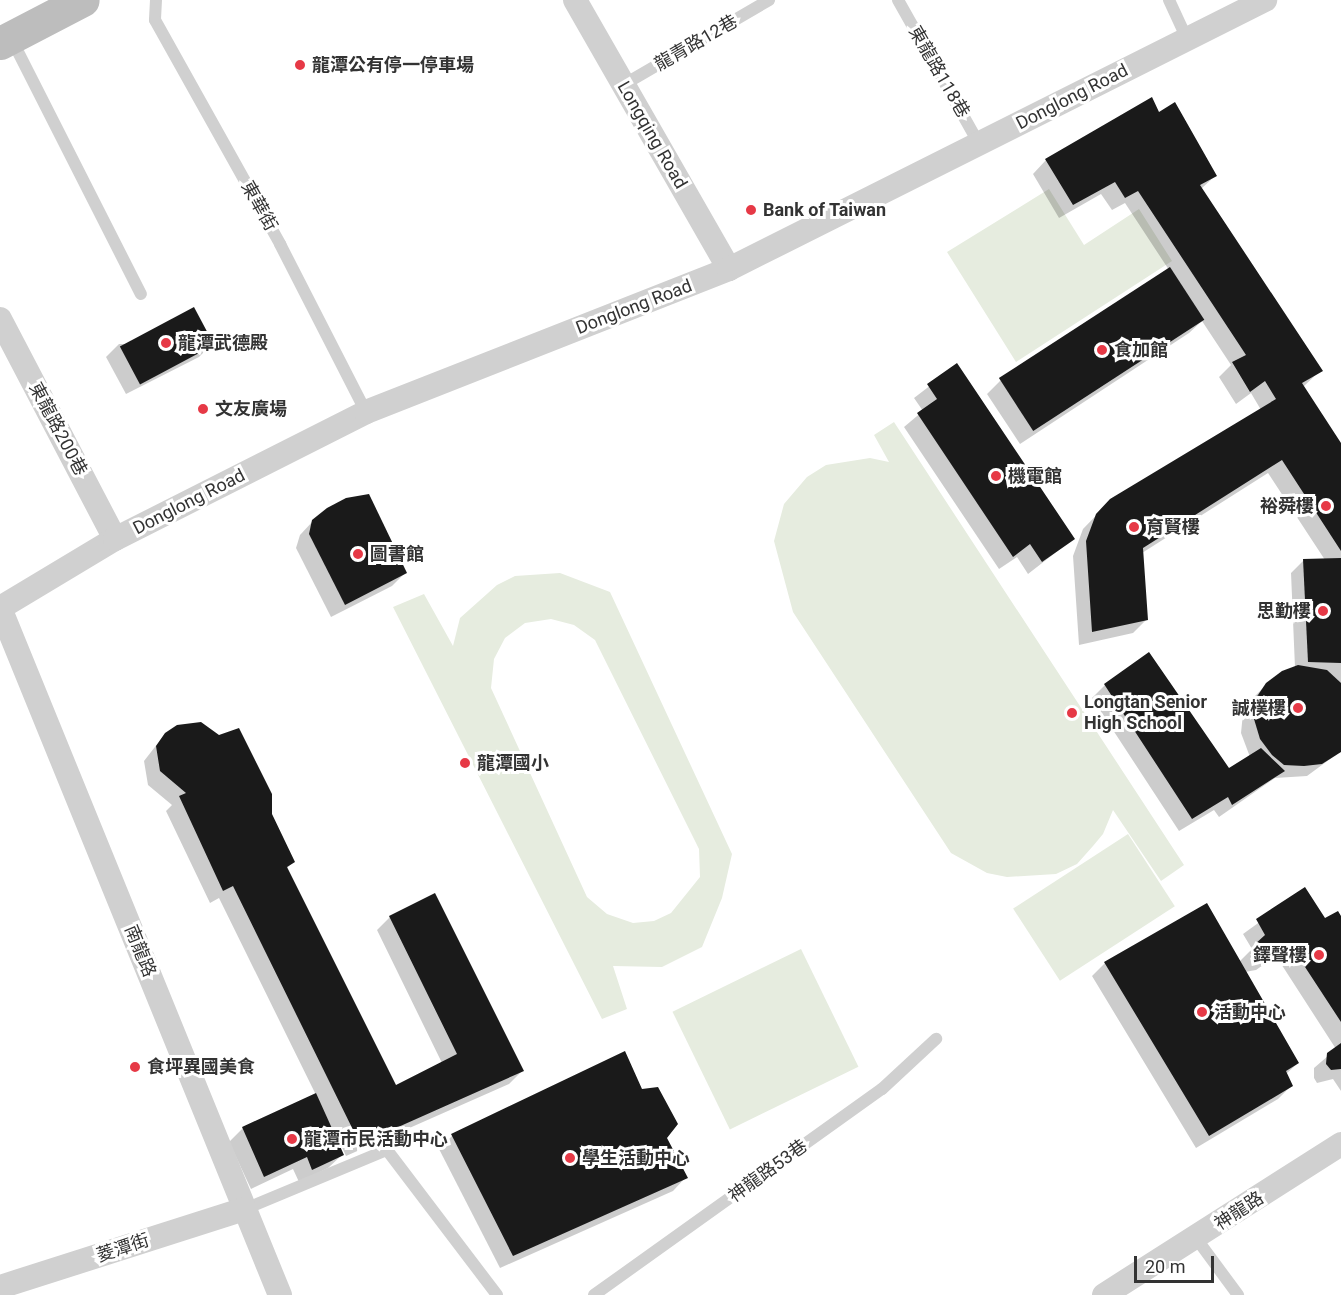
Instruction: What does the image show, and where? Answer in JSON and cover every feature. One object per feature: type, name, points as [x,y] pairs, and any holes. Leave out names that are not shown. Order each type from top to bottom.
[{"type":"street","points":[[5,40],[83,0]]},
{"type":"street","name":"Longqing Road","points":[[575,0],[729,269]]},
{"type":"street","name":"Donglong Road","points":[[0,608],[115,539],[366,412],[729,269],[1265,0]]},
{"type":"street","name":"東龍路200巷","points":[[0,319],[115,539]]},
{"type":"street","name":"南龍路","points":[[0,608],[280,1295]]},
{"type":"street","name":"神龍路","points":[[1104,1295],[1196,1239],[1341,1144]]},
{"type":"street","name":"菱潭街","points":[[0,1287],[245,1209]]},
{"type":"lane","name":"東華街","points":[[156,0],[155,20],[280,243],[366,412]]},
{"type":"lane","name":"龍青路12巷","points":[[623,85],[769,0]]},
{"type":"lane","name":"東龍路118巷","points":[[898,0],[979,144]]},
{"type":"lane","points":[[1169,0],[1187,39]]},
{"type":"lane","points":[[5,40],[141,294]]},
{"type":"lane","name":"神龍路53巷","points":[[594,1295],[882,1089],[936,1039]]},
{"type":"lane","points":[[245,1209],[387,1150],[497,1295]]},
{"type":"lane","points":[[1196,1239],[1238,1295]]},
{"type":"shaded area","points":[[1049,189],[1084,245],[1139,209],[1172,261],[1016,362],[947,252]]},
{"type":"shaded area","points":[[894,422],[1184,865],[1161,881],[1113,810],[1103,834],[1077,864],[1056,874],[1007,877],[987,873],[951,853],[793,612],[774,541],[784,504],[807,477],[826,465],[870,458],[889,462],[874,435]]},
{"type":"shaded area","points":[[560,573],[610,592],[732,854],[722,898],[702,947],[662,967],[613,966],[627,1009],[602,1019],[393,607],[424,594],[453,646],[460,618],[497,585],[515,576]],"holes":[[[551,619],[574,625],[595,640],[699,849],[700,877],[671,913],[654,921],[633,923],[607,914],[587,897],[491,688],[494,659],[505,638],[525,623]]]},
{"type":"shaded area","points":[[1128,834],[1175,906],[1060,981],[1013,909]]},
{"type":"shaded area","points":[[801,949],[858,1067],[730,1129],[672,1012]]},
{"type":"building","points":[[1152,97],[1159,112],[1175,102],[1217,176],[1200,185],[1323,371],[1302,383],[1341,443],[1341,551],[1282,460],[1143,548],[1148,620],[1092,632],[1086,541],[1096,514],[1110,499],[1276,399],[1265,381],[1250,392],[1232,362],[1246,355],[1138,191],[1125,198],[1115,182],[1073,205],[1045,159]]},
{"type":"building","name":"食加館","points":[[1170,267],[1204,320],[1033,431],[999,378]]},
{"type":"building","name":"龍潭武德殿","points":[[194,307],[214,345],[140,384],[120,346]]},
{"type":"building","name":"機電館","points":[[957,363],[1075,539],[1042,562],[1030,544],[1013,557],[917,413],[937,399],[927,384]]},
{"type":"building","name":"圖書館","points":[[369,494],[407,573],[345,605],[309,534],[312,520],[327,508],[346,498]]},
{"type":"building","name":"思勤樓","points":[[1341,558],[1341,663],[1308,662],[1303,559]]},
{"type":"building","points":[[1149,652],[1229,768],[1261,748],[1285,771],[1232,805],[1228,797],[1192,819],[1104,684]]},
{"type":"building","name":"誠樸樓","points":[[1298,665],[1327,670],[1341,683],[1341,752],[1322,764],[1284,765],[1272,755],[1260,739],[1254,719],[1256,698],[1266,683],[1282,671]]},
{"type":"building","points":[[201,722],[219,735],[239,728],[272,794],[272,814],[295,862],[287,867],[396,1085],[457,1054],[389,916],[435,893],[524,1071],[360,1144],[233,886],[223,891],[179,796],[186,793],[160,771],[156,746],[165,733],[177,725]]},
{"type":"building","name":"鐸聲樓","points":[[1305,887],[1325,918],[1338,911],[1341,916],[1341,1022],[1290,944],[1271,958],[1261,959],[1255,952],[1254,945],[1265,935],[1256,919]]},
{"type":"building","name":"活動中心","points":[[1207,903],[1299,1063],[1286,1071],[1293,1086],[1209,1136],[1104,962]]},
{"type":"building","points":[[1341,1043],[1341,1069],[1331,1070],[1326,1064],[1327,1053]]},
{"type":"building","name":"學生活動中心","points":[[625,1051],[642,1089],[658,1087],[678,1124],[667,1138],[688,1178],[513,1256],[451,1134]]},
{"type":"building","name":"龍潭市民活動中心","points":[[316,1093],[344,1155],[312,1170],[307,1157],[264,1177],[242,1127]]},
{"type":"place","name":"龍潭公有停一停車場","points":[[300,65]]},
{"type":"place","name":"Bank of Taiwan","points":[[751,210]]},
{"type":"place","name":"龍潭武德殿","points":[[166,343]]},
{"type":"place","name":"食加館","points":[[1102,350]]},
{"type":"place","name":"文友廣場","points":[[203,409]]},
{"type":"place","name":"機電館","points":[[996,476]]},
{"type":"place","name":"裕舜樓","points":[[1326,506]]},
{"type":"place","name":"育賢樓","points":[[1134,527]]},
{"type":"place","name":"圖書館","points":[[358,554]]},
{"type":"place","name":"思勤樓","points":[[1323,611]]},
{"type":"place","name":"誠樸樓","points":[[1298,708]]},
{"type":"place","name":"Longtan Senior High School","points":[[1072,713]]},
{"type":"place","name":"龍潭國小","points":[[465,763]]},
{"type":"place","name":"鐸聲樓","points":[[1319,955]]},
{"type":"place","name":"活動中心","points":[[1202,1012]]},
{"type":"place","name":"食坪異國美食","points":[[135,1067]]},
{"type":"place","name":"龍潭市民活動中心","points":[[292,1139]]},
{"type":"place","name":"學生活動中心","points":[[570,1158]]}]
